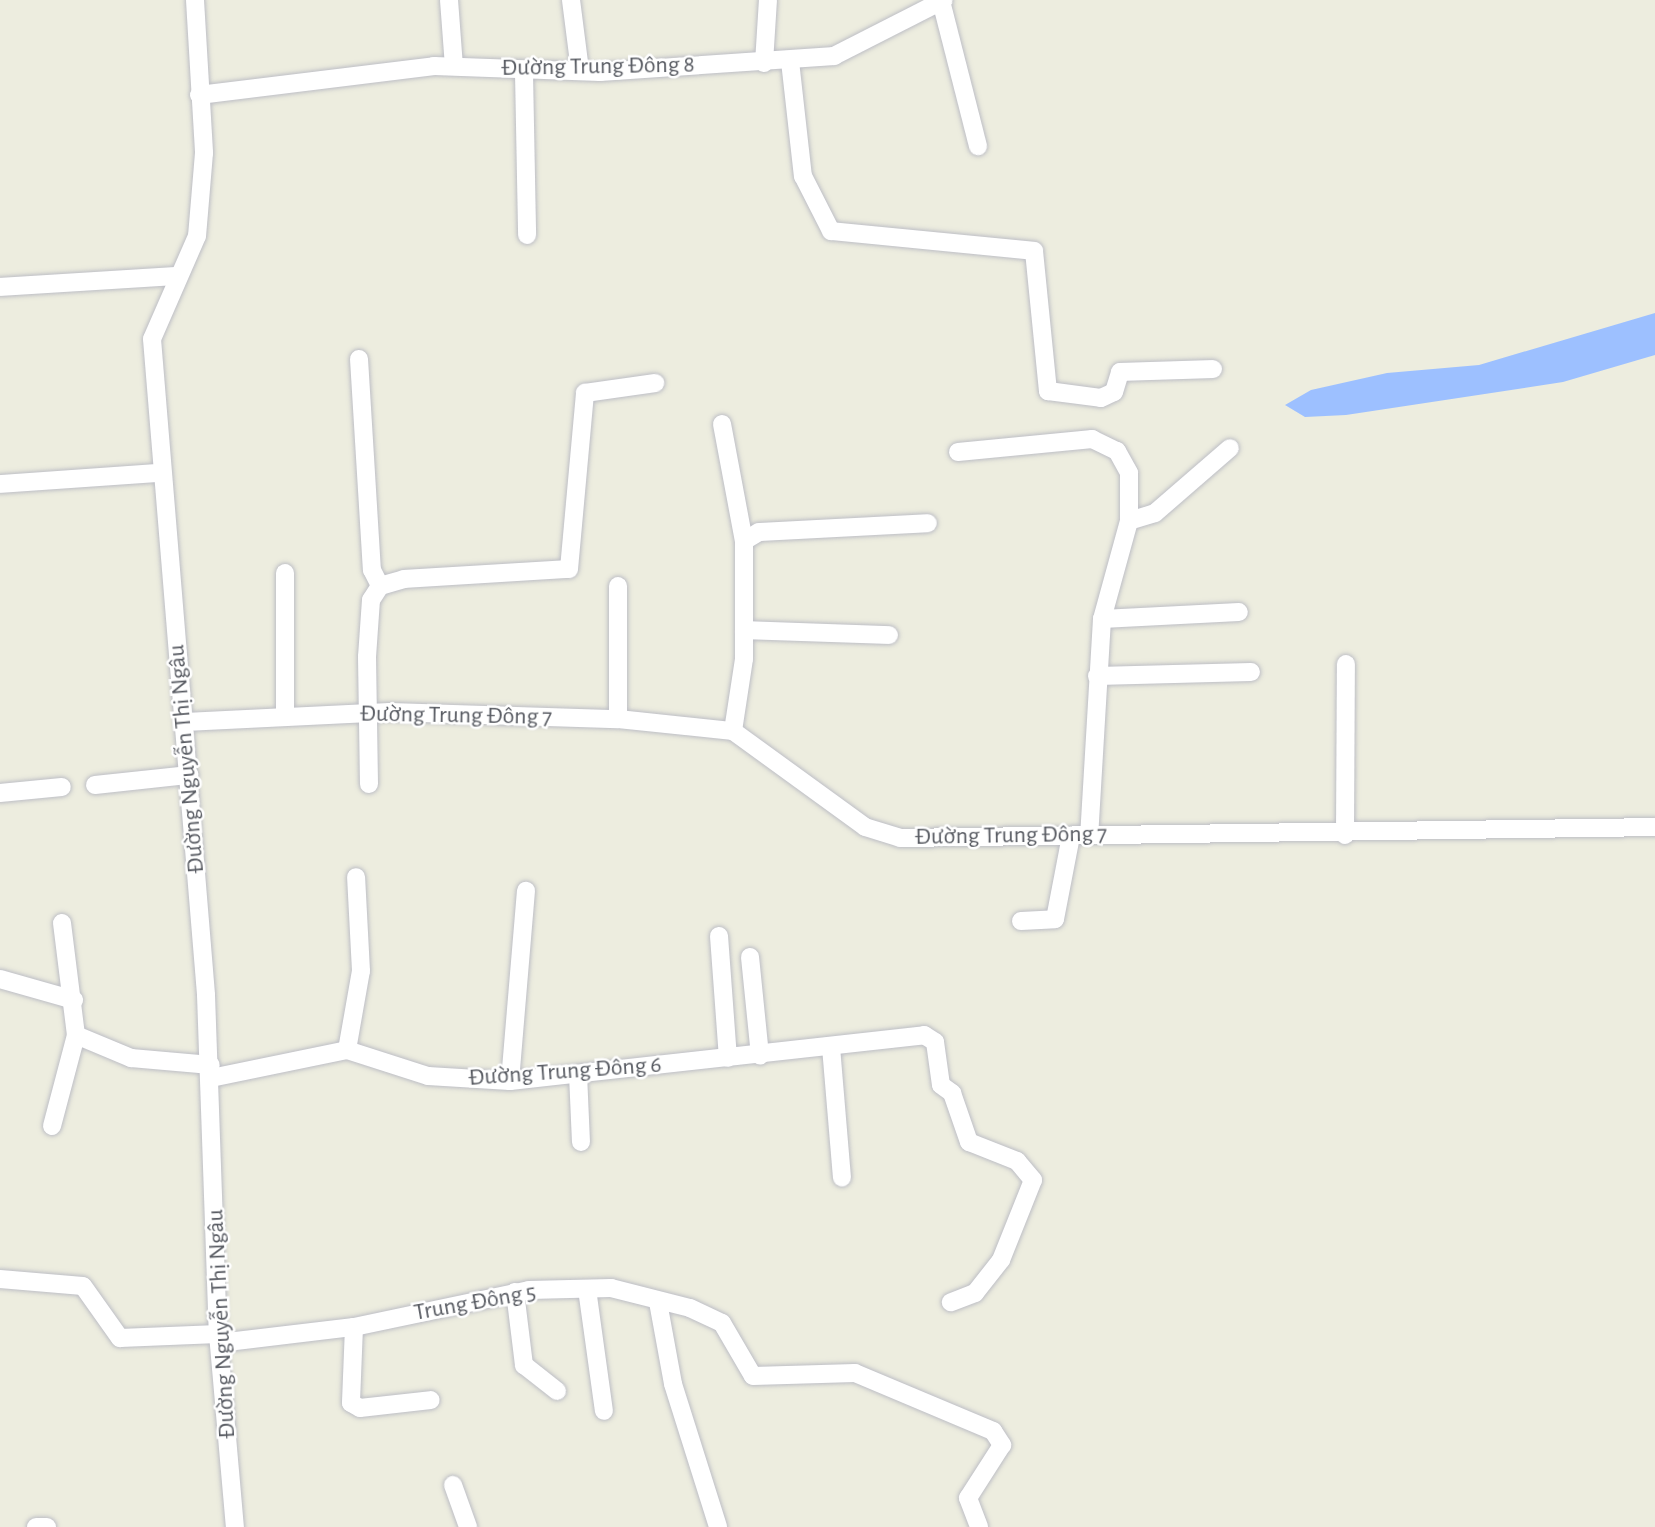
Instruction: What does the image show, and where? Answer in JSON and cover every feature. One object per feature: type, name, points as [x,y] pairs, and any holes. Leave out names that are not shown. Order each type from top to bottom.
[{"type":"street","name":"Đường Nguyễn Thị Ngâu","points":[[195,0],[204,153],[197,236],[175,276],[152,339],[159,473],[186,722],[211,1071],[218,1338],[235,1527]]},
{"type":"street","points":[[449,0],[454,66]]},
{"type":"street","points":[[571,0],[580,70]]},
{"type":"street","points":[[764,63],[768,0]]},
{"type":"street","name":"Đường Trung Đông 8","points":[[199,95],[454,66],[524,73],[764,63],[834,56],[942,1]]},
{"type":"street","points":[[942,1],[978,146]]},
{"type":"street","points":[[790,61],[803,176],[831,231],[1034,251],[1048,391],[1101,398],[1114,392],[1120,372],[1213,369]]},
{"type":"street","points":[[524,73],[527,235]]},
{"type":"street","points":[[0,287],[175,276]]},
{"type":"street","points":[[359,359],[372,570],[380,586]]},
{"type":"street","points":[[369,784],[371,600],[380,586],[404,579],[569,569],[585,393],[655,383]]},
{"type":"street","points":[[722,424],[744,541],[744,630],[733,731]]},
{"type":"street","points":[[958,452],[1092,439],[1117,451],[1129,473],[1129,521],[1102,619],[1089,835]]},
{"type":"street","points":[[1129,521],[1156,513],[1230,448]]},
{"type":"street","points":[[0,484],[159,473]]},
{"type":"street","points":[[744,541],[758,532],[928,523]]},
{"type":"street","points":[[285,573],[285,715]]},
{"type":"street","points":[[618,586],[618,719]]},
{"type":"street","points":[[1102,619],[1239,612]]},
{"type":"street","points":[[744,630],[889,635]]},
{"type":"street","points":[[1345,835],[1346,664]]},
{"type":"street","points":[[1097,676],[1251,672]]},
{"type":"street","name":"Đường Trung Đông 7","points":[[186,722],[285,715],[369,713],[618,719],[733,731],[865,827],[900,838],[1576,832],[1655,827]]},
{"type":"street","points":[[95,785],[189,775]]},
{"type":"street","points":[[0,793],[62,787]]},
{"type":"street","points":[[1021,921],[1055,919],[1070,836]]},
{"type":"street","points":[[348,1050],[360,971],[356,877]]},
{"type":"street","points":[[510,1081],[526,891]]},
{"type":"street","points":[[52,1126],[76,1035],[74,1000],[62,923]]},
{"type":"street","points":[[719,936],[728,1058]]},
{"type":"street","points":[[750,957],[761,1055]]},
{"type":"street","points":[[0,979],[74,1000]]},
{"type":"street","name":"Đường Trung Đông 6","points":[[76,1035],[131,1058],[211,1071],[348,1050],[428,1076],[510,1081],[924,1035],[934,1042],[941,1085],[952,1093],[969,1142],[1017,1161],[1033,1180],[1001,1260],[975,1293],[950,1302]]},
{"type":"street","points":[[831,1047],[842,1178]]},
{"type":"street","points":[[578,1074],[581,1142]]},
{"type":"street","name":"Trung Đông 5","points":[[0,1279],[83,1286],[120,1338],[218,1338],[354,1328],[515,1292],[587,1289],[658,1302],[722,1323],[752,1376],[855,1373],[993,1432],[1002,1444],[968,1498],[979,1527]]},
{"type":"street","points":[[587,1289],[604,1410]]},
{"type":"street","points":[[515,1292],[524,1365],[558,1391]]},
{"type":"street","points":[[658,1302],[673,1384],[718,1527]]},
{"type":"street","points":[[354,1328],[351,1403],[360,1408],[431,1400]]},
{"type":"street","points":[[453,1485],[468,1527]]},
{"type":"street","points":[[36,1527],[47,1527]]},
{"type":"water","points":[[1655,313],[1655,355],[1563,382],[1346,415],[1305,417],[1285,405],[1311,390],[1387,373],[1479,365]]}]
